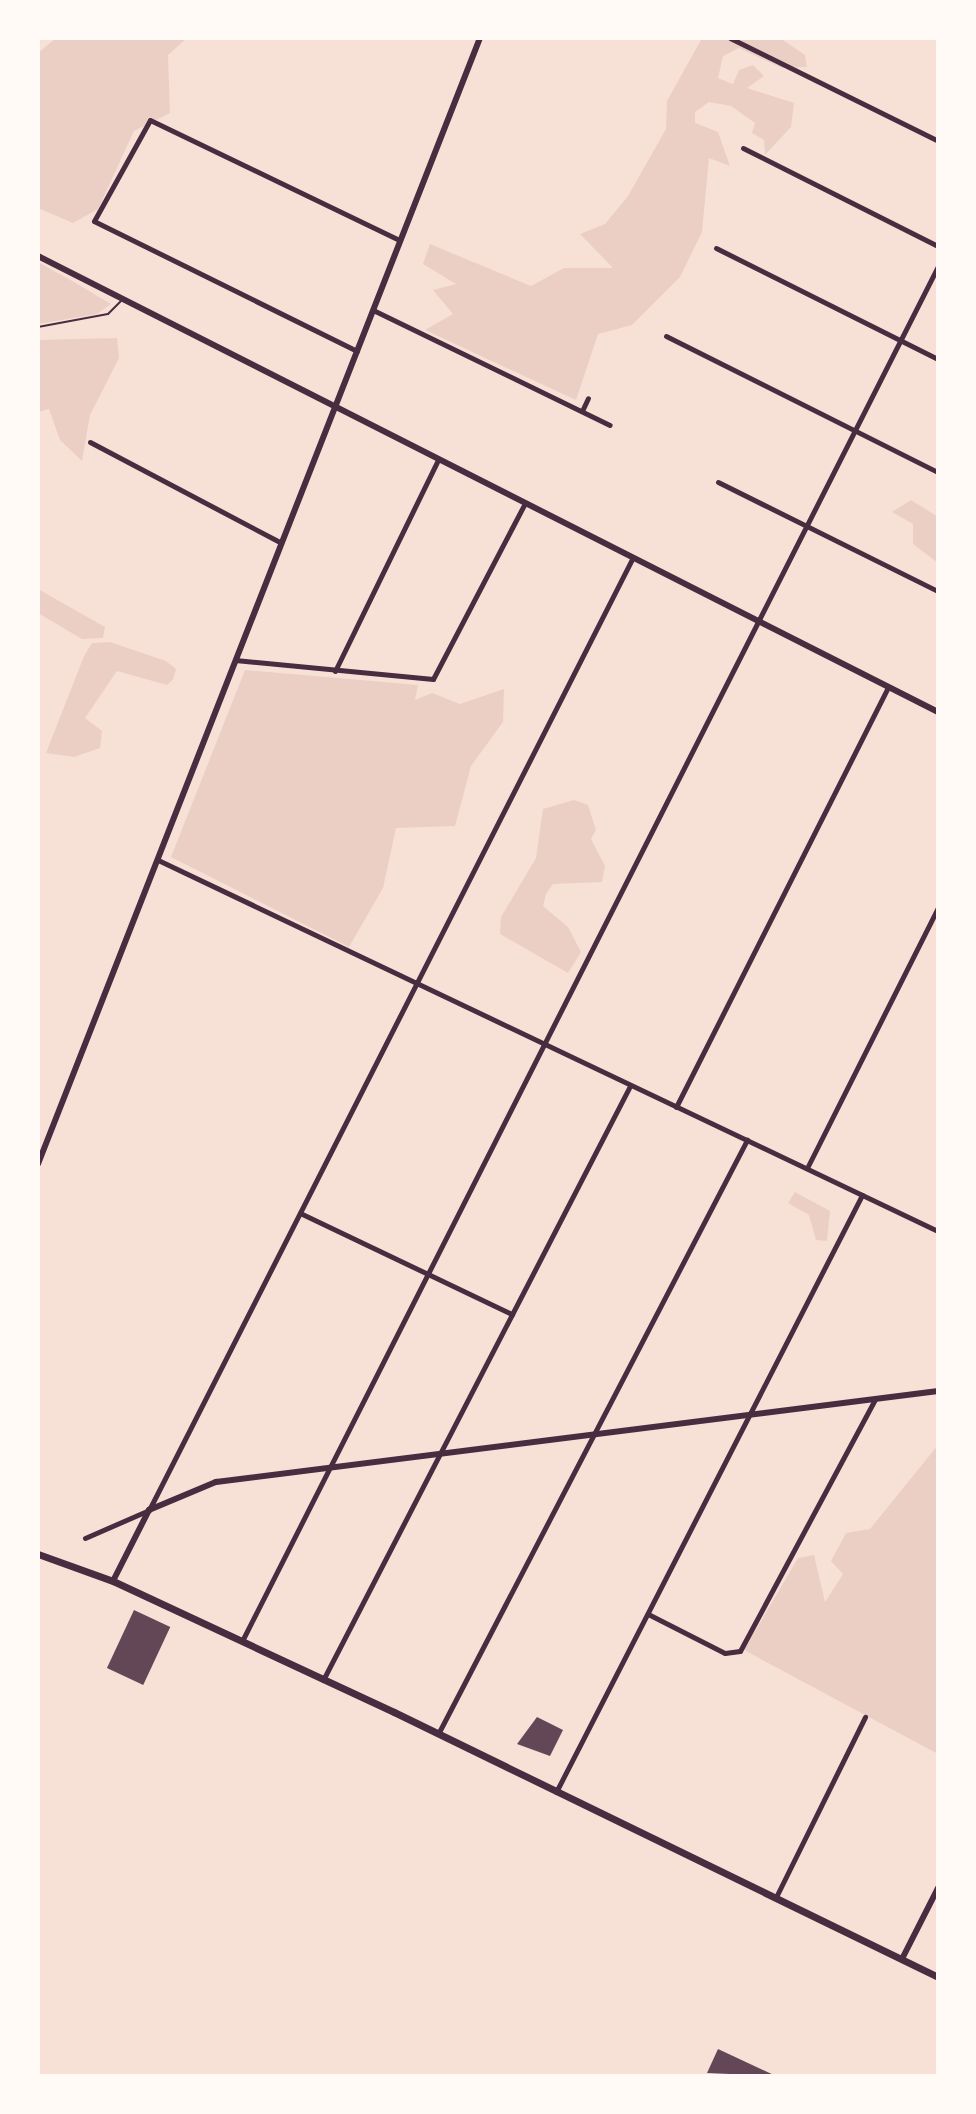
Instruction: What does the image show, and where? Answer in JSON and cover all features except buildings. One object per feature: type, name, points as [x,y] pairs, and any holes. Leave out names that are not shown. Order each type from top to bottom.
[{"type":"main road","points":[[38,1554],[113,1581],[242,1641],[938,1977]]},
{"type":"street","points":[[38,1164],[480,38]]},
{"type":"street","points":[[730,38],[938,141]]},
{"type":"street","points":[[357,351],[94,221],[150,120],[399,240]]},
{"type":"street","points":[[743,148],[938,246]]},
{"type":"street","points":[[716,248],[938,359]]},
{"type":"street","points":[[38,256],[437,462],[938,712]]},
{"type":"street","points":[[242,1641],[547,1045],[938,266]]},
{"type":"street","points":[[373,310],[610,425]]},
{"type":"street","points":[[666,336],[938,472]]},
{"type":"street","points":[[582,411],[588,398]]},
{"type":"street","points":[[90,442],[280,542]]},
{"type":"street","points":[[335,671],[437,462]]},
{"type":"street","points":[[718,482],[938,591]]},
{"type":"street","points":[[235,660],[424,679],[439,674],[524,505]]},
{"type":"street","points":[[113,1581],[632,559]]},
{"type":"street","points":[[676,1107],[888,688]]},
{"type":"street","points":[[158,860],[937,1229]]},
{"type":"street","points":[[807,1168],[938,907]]},
{"type":"street","points":[[323,1680],[630,1086]]},
{"type":"street","points":[[438,1734],[747,1140]]},
{"type":"street","points":[[556,1792],[862,1195]]},
{"type":"street","points":[[300,1213],[512,1314]]},
{"type":"street","points":[[85,1538],[216,1482],[938,1391]]},
{"type":"street","points":[[648,1614],[725,1653],[740,1651],[876,1398]]},
{"type":"street","points":[[776,1897],[865,1717]]},
{"type":"street","points":[[902,1959],[938,1888]]},
{"type":"lane","points":[[38,327],[108,314],[121,300]]},
{"type":"shaded area","points":[[56,38],[187,38],[168,55],[170,113],[134,131],[98,209],[73,223],[38,208],[38,53]]},
{"type":"shaded area","points":[[702,38],[780,38],[805,55],[807,67],[782,68],[739,48],[723,56],[718,78],[733,84],[739,70],[753,65],[764,76],[747,88],[794,103],[791,127],[765,155],[764,140],[752,133],[755,123],[731,106],[709,102],[695,112],[695,123],[718,132],[730,166],[709,158],[702,232],[680,277],[632,325],[598,334],[576,400],[425,330],[453,314],[433,290],[456,284],[423,264],[430,244],[531,286],[564,268],[613,268],[580,234],[605,224],[628,196],[666,129],[667,101]]},
{"type":"shaded area","points":[[38,262],[111,304],[97,314],[38,324]]},
{"type":"shaded area","points":[[117,338],[119,358],[90,415],[82,461],[60,440],[49,409],[38,412],[38,340]]},
{"type":"shaded area","points":[[911,500],[938,517],[938,563],[913,544],[913,524],[892,512]]},
{"type":"shaded area","points":[[38,589],[105,627],[103,638],[82,639],[38,613]]},
{"type":"shaded area","points":[[110,642],[166,661],[176,669],[173,679],[167,685],[117,671],[85,718],[102,731],[100,748],[74,757],[46,753],[84,656],[92,643]]},
{"type":"shaded area","points":[[245,670],[418,685],[415,700],[432,693],[460,704],[504,689],[503,722],[471,766],[455,826],[396,828],[383,888],[349,947],[171,857]]},
{"type":"shaded area","points":[[574,800],[588,805],[596,830],[591,839],[605,866],[602,882],[553,884],[546,894],[543,906],[568,927],[581,952],[568,973],[500,934],[501,917],[536,858],[543,809]]},
{"type":"shaded area","points":[[795,1192],[830,1211],[827,1241],[816,1240],[809,1215],[788,1203]]},
{"type":"shaded area","points":[[938,1445],[938,1754],[744,1650],[798,1558],[814,1555],[825,1602],[843,1574],[831,1561],[846,1533],[870,1529]]}]
